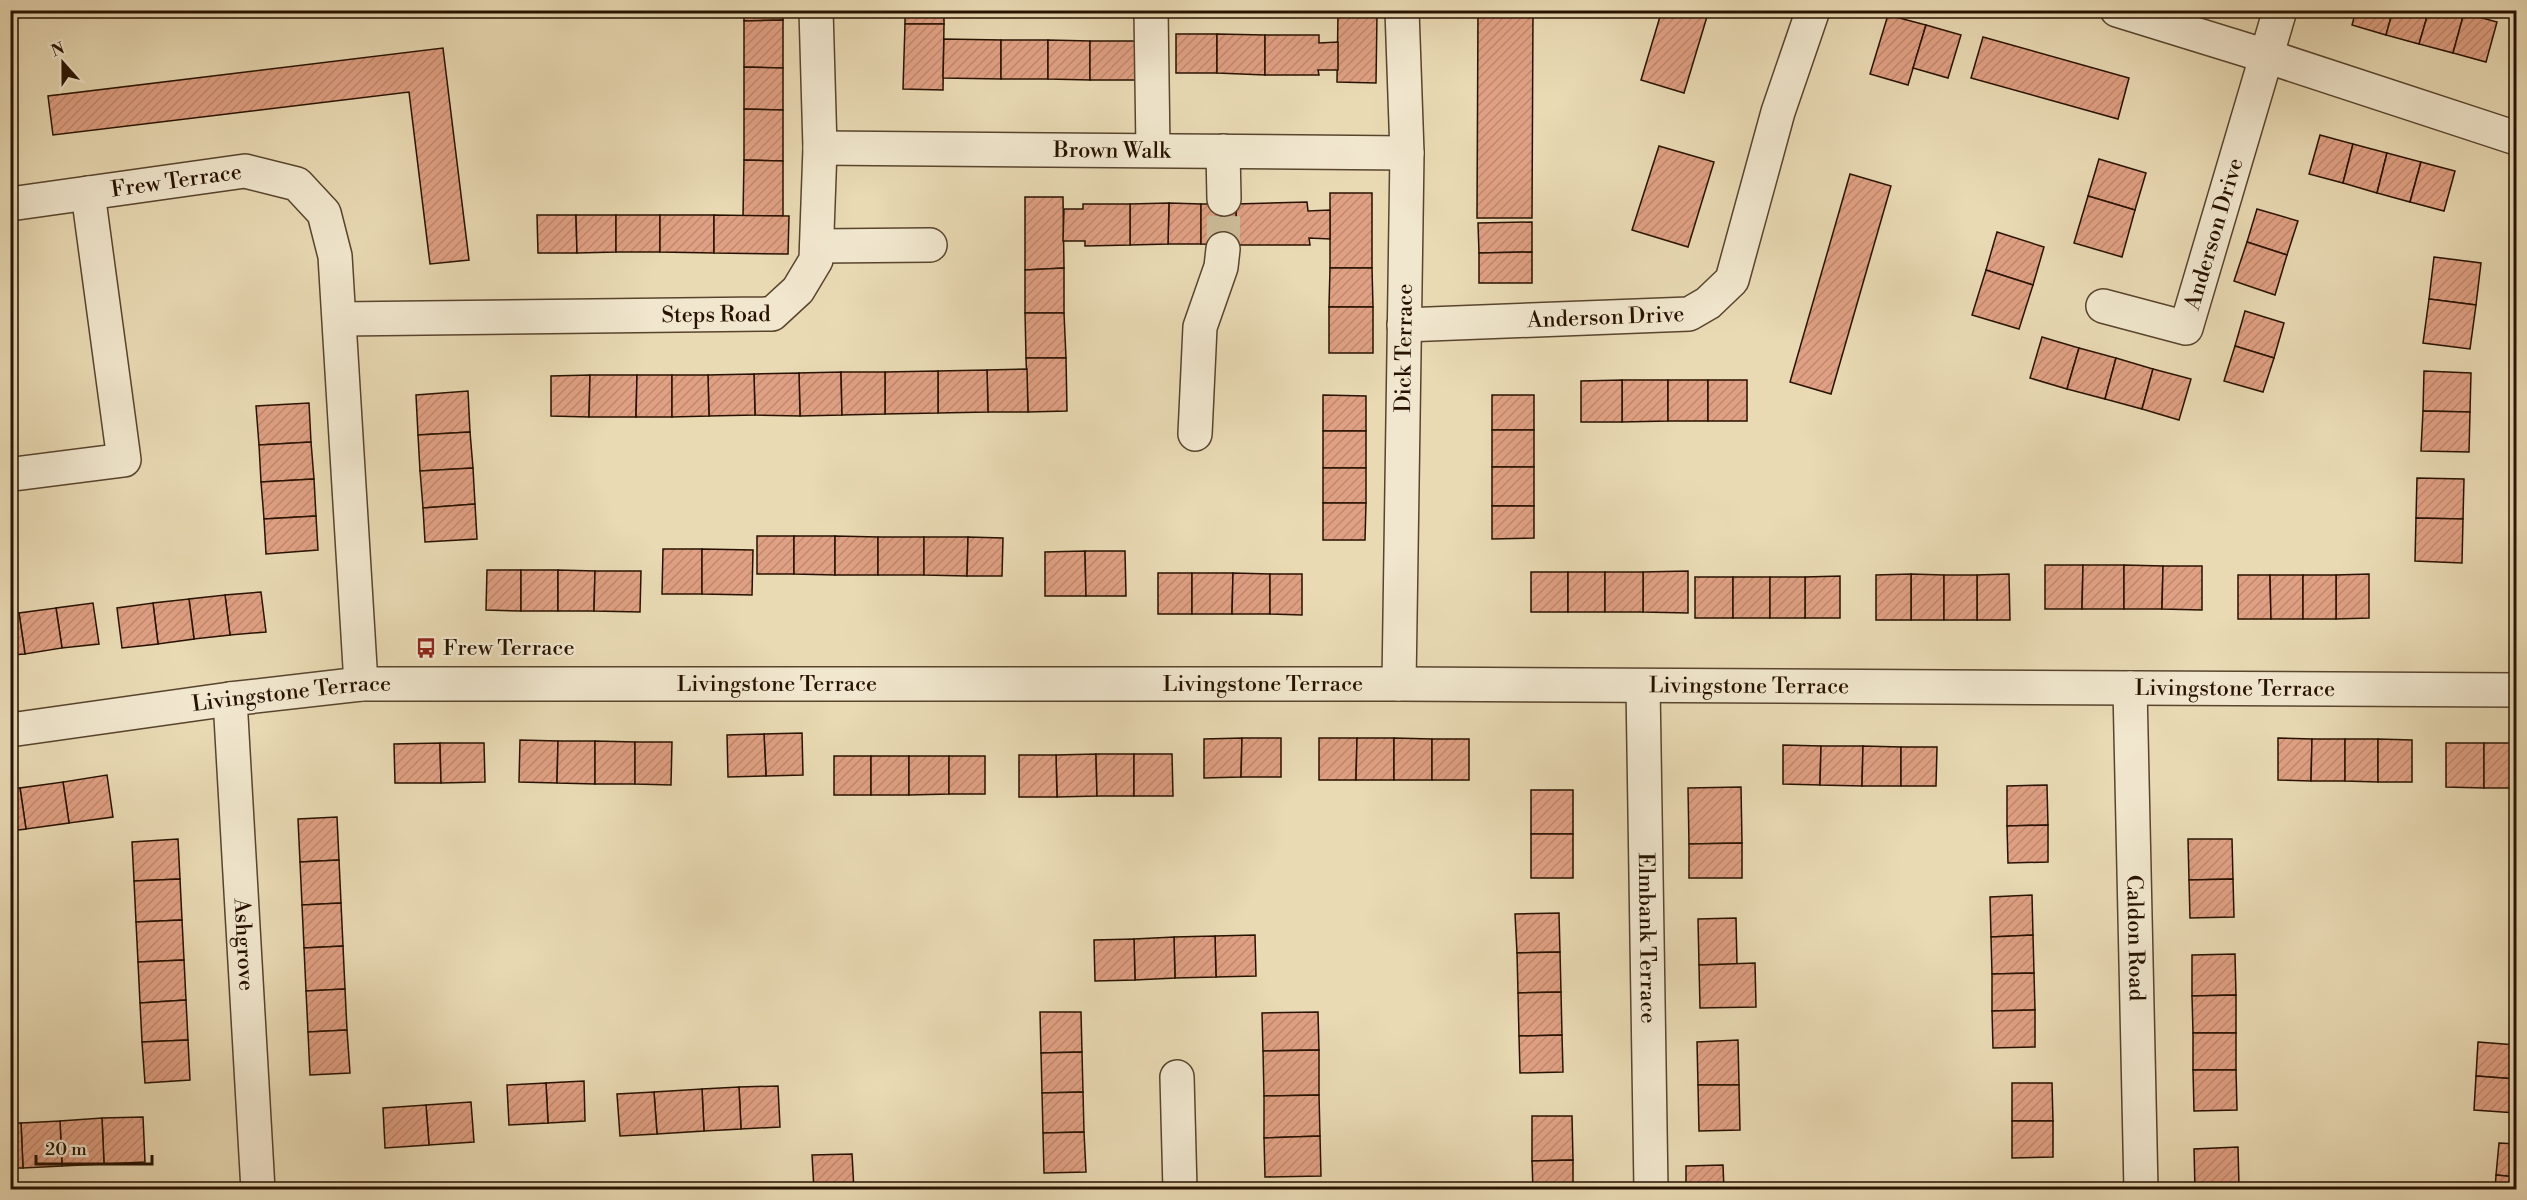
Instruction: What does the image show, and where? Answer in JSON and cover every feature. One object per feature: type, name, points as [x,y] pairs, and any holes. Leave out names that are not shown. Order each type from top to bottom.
[{"type":"street","name":"Steps Road","points":[[340,319],[772,314],[798,290],[816,260],[820,148],[816,10]]},
{"type":"street","points":[[1151,10],[1153,150]]},
{"type":"street","name":"Dick Terrace","points":[[1399,684],[1407,153],[1402,10]]},
{"type":"street","name":"Anderson Drive","points":[[1404,325],[1689,314],[1708,303],[1732,280],[1778,112],[1813,10]]},
{"type":"street","points":[[2116,10],[2517,138]]},
{"type":"street","name":"Anderson Drive","points":[[2103,306],[2186,328],[2280,10]]},
{"type":"street","name":"Brown Walk","points":[[820,148],[1407,153]]},
{"type":"street","points":[[1223,151],[1224,199]]},
{"type":"street","name":"Frew Terrace","points":[[10,204],[245,171],[297,184],[324,213],[335,256],[340,319],[361,684]]},
{"type":"street","points":[[14,474],[124,460],[88,193]]},
{"type":"street","points":[[817,246],[930,245]]},
{"type":"street","points":[[1195,434],[1200,327],[1221,267],[1223,249]]},
{"type":"street","name":"Livingstone Terrace","points":[[10,730],[230,699],[361,684],[1399,684],[2517,690]]},
{"type":"street","name":"Elmbank Terrace","points":[[1643,686],[1651,1190]]},
{"type":"street","name":"Caldon Road","points":[[2130,688],[2141,1190]]},
{"type":"street","name":"Ashgrove","points":[[230,699],[258,1190]]},
{"type":"street","points":[[1178,1077],[1180,1190]]},
{"type":"building","points":[[744,10],[783,10],[783,20],[744,21]]},
{"type":"building","points":[[905,10],[944,10],[944,24],[905,24]]},
{"type":"building","points":[[1338,10],[1377,10],[1377,14],[1338,13]]},
{"type":"building","points":[[1478,10],[1533,10],[1532,218],[1477,218]]},
{"type":"building","points":[[1662,10],[1709,10],[1684,93],[1641,80]]},
{"type":"building","points":[[2356,10],[2393,10],[2386,35],[2352,25]]},
{"type":"building","points":[[2393,10],[2429,10],[2419,44],[2386,35]]},
{"type":"building","points":[[2429,10],[2454,10],[2464,13],[2453,53],[2419,44]]},
{"type":"building","points":[[1338,13],[1377,14],[1376,83],[1337,82]]},
{"type":"building","points":[[2464,13],[2497,22],[2486,62],[2453,53]]},
{"type":"building","points":[[1888,15],[1926,25],[1908,85],[1870,74]]},
{"type":"building","points":[[783,20],[783,68],[744,67],[744,21]]},
{"type":"building","points":[[905,24],[944,24],[943,90],[903,89]]},
{"type":"building","points":[[1926,25],[1961,35],[1948,78],[1913,68]]},
{"type":"building","points":[[1176,34],[1217,34],[1217,73],[1176,73]]},
{"type":"building","points":[[1217,34],[1265,35],[1265,75],[1217,73]]},
{"type":"building","points":[[1265,35],[1319,35],[1319,43],[1338,42],[1338,70],[1318,70],[1319,75],[1265,75]]},
{"type":"building","points":[[1983,37],[2129,78],[2118,119],[1971,78]]},
{"type":"building","points":[[944,39],[1001,40],[1001,79],[943,78]]},
{"type":"building","points":[[1001,40],[1048,40],[1048,79],[1001,79]]},
{"type":"building","points":[[1048,40],[1090,41],[1090,80],[1048,79]]},
{"type":"building","points":[[1090,41],[1137,41],[1137,80],[1090,80]]},
{"type":"building","points":[[443,48],[469,260],[430,264],[409,92],[53,135],[48,96]]},
{"type":"building","points":[[744,67],[783,68],[783,110],[744,109]]},
{"type":"building","points":[[744,109],[783,110],[783,161],[744,160]]},
{"type":"building","points":[[2320,135],[2353,144],[2343,183],[2309,174]]},
{"type":"building","points":[[2353,144],[2387,153],[2377,193],[2343,183]]},
{"type":"building","points":[[1659,146],[1714,162],[1688,247],[1632,230]]},
{"type":"building","points":[[2387,153],[2421,162],[2410,202],[2377,193]]},
{"type":"building","points":[[2099,159],[2146,173],[2135,210],[2088,196]]},
{"type":"building","points":[[744,160],[783,161],[783,216],[743,216]]},
{"type":"building","points":[[2421,162],[2455,171],[2444,211],[2410,202]]},
{"type":"building","points":[[1850,174],[1891,186],[1831,394],[1790,382]]},
{"type":"building","points":[[1330,193],[1372,193],[1372,268],[1330,268]]},
{"type":"building","points":[[2088,196],[2135,210],[2122,257],[2074,243]]},
{"type":"building","points":[[1025,197],[1063,197],[1064,268],[1025,270]]},
{"type":"building","points":[[1307,202],[1308,211],[1330,210],[1330,239],[1309,238],[1310,245],[1236,245],[1236,204]]},
{"type":"building","points":[[1169,203],[1201,204],[1201,244],[1168,244]]},
{"type":"building","points":[[1169,203],[1168,244],[1130,245],[1130,204]]},
{"type":"building","points":[[1083,204],[1130,204],[1130,245],[1085,246],[1085,241],[1063,241],[1064,209],[1083,209]]},
{"type":"building","points":[[1201,204],[1236,204],[1236,245],[1201,244]]},
{"type":"building","points":[[2257,209],[2298,221],[2287,255],[2247,242]]},
{"type":"building","points":[[537,215],[576,215],[577,253],[538,253]]},
{"type":"building","points":[[576,215],[616,215],[616,252],[577,253]]},
{"type":"building","points":[[616,215],[660,215],[660,252],[616,252]]},
{"type":"building","points":[[660,215],[714,215],[714,253],[660,252]]},
{"type":"building","points":[[714,215],[789,216],[788,254],[714,253]]},
{"type":"building","points":[[1532,222],[1532,252],[1479,253],[1478,223]]},
{"type":"building","points":[[1997,232],[2044,247],[2033,285],[1986,270]]},
{"type":"building","points":[[2247,242],[2287,255],[2275,295],[2234,281]]},
{"type":"building","points":[[1532,252],[1532,283],[1479,283],[1479,253]]},
{"type":"building","points":[[2434,257],[2481,263],[2476,305],[2429,299]]},
{"type":"building","points":[[1064,268],[1064,313],[1025,313],[1025,270]]},
{"type":"building","points":[[1330,268],[1372,268],[1373,307],[1329,307]]},
{"type":"building","points":[[1986,270],[2033,285],[2019,329],[1972,315]]},
{"type":"building","points":[[2429,299],[2476,305],[2470,349],[2423,343]]},
{"type":"building","points":[[1329,307],[1373,307],[1373,353],[1329,353]]},
{"type":"building","points":[[2245,311],[2284,323],[2274,358],[2235,346]]},
{"type":"building","points":[[1025,313],[1064,313],[1066,358],[1026,358]]},
{"type":"building","points":[[2042,337],[2079,348],[2067,389],[2030,378]]},
{"type":"building","points":[[2235,346],[2274,358],[2263,392],[2224,381]]},
{"type":"building","points":[[2079,348],[2116,358],[2105,399],[2067,389]]},
{"type":"building","points":[[1026,358],[1066,358],[1067,411],[1028,412]]},
{"type":"building","points":[[2116,358],[2153,369],[2142,409],[2105,399]]},
{"type":"building","points":[[1027,369],[1028,412],[988,412],[987,370]]},
{"type":"building","points":[[2153,369],[2191,379],[2179,420],[2142,409]]},
{"type":"building","points":[[987,370],[988,412],[938,413],[938,371]]},
{"type":"building","points":[[938,371],[938,413],[885,414],[885,372]]},
{"type":"building","points":[[2424,371],[2471,373],[2470,412],[2423,411]]},
{"type":"building","points":[[841,372],[842,415],[800,416],[799,373]]},
{"type":"building","points":[[841,372],[885,372],[885,414],[842,415]]},
{"type":"building","points":[[799,373],[800,416],[755,415],[754,374]]},
{"type":"building","points":[[754,374],[755,415],[709,416],[708,375]]},
{"type":"building","points":[[590,375],[589,417],[551,416],[551,376]]},
{"type":"building","points":[[590,375],[637,375],[636,417],[589,417]]},
{"type":"building","points":[[637,375],[672,375],[672,417],[636,417]]},
{"type":"building","points":[[672,375],[708,375],[709,416],[672,417]]},
{"type":"building","points":[[1622,380],[1668,380],[1668,421],[1622,422]]},
{"type":"building","points":[[1622,380],[1622,422],[1581,422],[1581,381]]},
{"type":"building","points":[[1668,380],[1708,380],[1708,421],[1668,421]]},
{"type":"building","points":[[1708,380],[1747,380],[1747,421],[1708,421]]},
{"type":"building","points":[[468,391],[470,432],[418,435],[416,395]]},
{"type":"building","points":[[1323,395],[1366,396],[1366,431],[1323,431]]},
{"type":"building","points":[[1492,395],[1534,395],[1534,430],[1492,430]]},
{"type":"building","points":[[309,403],[311,442],[259,445],[256,406]]},
{"type":"building","points":[[2423,411],[2470,412],[2469,452],[2421,451]]},
{"type":"building","points":[[1492,430],[1534,430],[1534,467],[1492,467]]},
{"type":"building","points":[[1323,431],[1366,431],[1366,468],[1323,468]]},
{"type":"building","points":[[470,432],[473,468],[420,471],[418,435]]},
{"type":"building","points":[[311,442],[314,479],[261,482],[259,445]]},
{"type":"building","points":[[1492,467],[1534,467],[1534,506],[1492,506]]},
{"type":"building","points":[[473,468],[475,504],[423,508],[420,471]]},
{"type":"building","points":[[1323,468],[1366,468],[1366,503],[1323,503]]},
{"type":"building","points":[[2417,478],[2464,479],[2463,519],[2416,518]]},
{"type":"building","points":[[314,479],[316,516],[264,519],[261,482]]},
{"type":"building","points":[[1323,503],[1366,503],[1365,540],[1323,540]]},
{"type":"building","points":[[475,504],[477,539],[425,542],[423,508]]},
{"type":"building","points":[[1492,506],[1534,506],[1534,538],[1492,539]]},
{"type":"building","points":[[316,516],[318,550],[266,554],[264,519]]},
{"type":"building","points":[[2416,518],[2463,519],[2462,563],[2415,561]]},
{"type":"building","points":[[757,536],[794,536],[794,574],[757,574]]},
{"type":"building","points":[[794,536],[835,536],[835,575],[794,574]]},
{"type":"building","points":[[835,536],[878,537],[878,575],[835,575]]},
{"type":"building","points":[[878,537],[924,537],[924,575],[878,575]]},
{"type":"building","points":[[924,537],[968,537],[967,576],[924,575]]},
{"type":"building","points":[[968,537],[1003,538],[1002,576],[967,576]]},
{"type":"building","points":[[663,549],[702,549],[702,594],[662,594]]},
{"type":"building","points":[[702,549],[753,550],[752,595],[702,594]]},
{"type":"building","points":[[1085,551],[1086,596],[1045,596],[1045,552]]},
{"type":"building","points":[[1085,551],[1125,551],[1126,596],[1086,596]]},
{"type":"building","points":[[2045,565],[2083,565],[2082,609],[2045,609]]},
{"type":"building","points":[[2083,565],[2124,565],[2124,609],[2082,609]]},
{"type":"building","points":[[2124,565],[2163,566],[2162,609],[2124,609]]},
{"type":"building","points":[[2163,566],[2202,566],[2202,610],[2162,609]]},
{"type":"building","points":[[487,570],[521,570],[521,611],[486,610]]},
{"type":"building","points":[[521,570],[558,570],[558,611],[521,611]]},
{"type":"building","points":[[558,570],[595,571],[594,611],[558,611]]},
{"type":"building","points":[[595,571],[641,571],[640,612],[594,611]]},
{"type":"building","points":[[1688,571],[1688,613],[1643,612],[1643,572]]},
{"type":"building","points":[[1531,572],[1568,572],[1568,612],[1531,612]]},
{"type":"building","points":[[1568,572],[1605,572],[1605,612],[1568,612]]},
{"type":"building","points":[[1605,572],[1643,572],[1643,612],[1605,612]]},
{"type":"building","points":[[1158,573],[1192,573],[1192,614],[1158,614]]},
{"type":"building","points":[[1192,573],[1233,573],[1232,614],[1192,614]]},
{"type":"building","points":[[1233,573],[1270,574],[1270,614],[1232,614]]},
{"type":"building","points":[[1270,574],[1302,574],[1302,615],[1270,614]]},
{"type":"building","points":[[1911,574],[1944,575],[1944,620],[1911,620]]},
{"type":"building","points":[[1911,574],[1911,620],[1876,620],[1876,575]]},
{"type":"building","points":[[2009,574],[2010,620],[1977,620],[1977,575]]},
{"type":"building","points":[[2369,574],[2369,618],[2336,619],[2336,575]]},
{"type":"building","points":[[1944,575],[1977,575],[1977,620],[1944,620]]},
{"type":"building","points":[[2238,575],[2270,575],[2271,619],[2238,619]]},
{"type":"building","points":[[2270,575],[2303,575],[2303,619],[2271,619]]},
{"type":"building","points":[[2303,575],[2336,575],[2336,619],[2303,619]]},
{"type":"building","points":[[1840,576],[1840,618],[1805,618],[1805,577]]},
{"type":"building","points":[[1695,577],[1733,577],[1733,618],[1695,618]]},
{"type":"building","points":[[1733,577],[1770,577],[1770,618],[1733,618]]},
{"type":"building","points":[[1770,577],[1805,577],[1805,618],[1770,618]]},
{"type":"building","points":[[261,592],[266,632],[230,635],[225,595]]},
{"type":"building","points":[[225,595],[230,635],[194,639],[189,599]]},
{"type":"building","points":[[189,599],[194,639],[158,644],[153,603]]},
{"type":"building","points":[[93,603],[99,644],[62,648],[56,608]]},
{"type":"building","points":[[153,603],[158,644],[122,648],[117,608]]},
{"type":"building","points":[[56,608],[62,648],[25,654],[19,613]]},
{"type":"building","points":[[19,613],[25,654],[10,655],[10,614]]},
{"type":"building","points":[[802,733],[803,775],[766,776],[764,734]]},
{"type":"building","points":[[764,734],[766,776],[728,777],[727,735]]},
{"type":"building","points":[[1242,738],[1241,777],[1204,778],[1204,739]]},
{"type":"building","points":[[1242,738],[1281,738],[1281,777],[1241,777]]},
{"type":"building","points":[[1319,738],[1357,738],[1356,780],[1319,780]]},
{"type":"building","points":[[1357,738],[1394,738],[1394,780],[1356,780]]},
{"type":"building","points":[[1394,738],[1432,739],[1432,780],[1394,780]]},
{"type":"building","points":[[2278,738],[2312,739],[2311,781],[2278,780]]},
{"type":"building","points":[[1432,739],[1469,739],[1469,780],[1432,780]]},
{"type":"building","points":[[2312,739],[2345,739],[2345,781],[2311,781]]},
{"type":"building","points":[[2345,739],[2378,739],[2378,782],[2345,781]]},
{"type":"building","points":[[2378,739],[2412,740],[2412,782],[2378,782]]},
{"type":"building","points":[[520,740],[558,741],[557,783],[519,782]]},
{"type":"building","points":[[558,741],[595,741],[595,784],[557,783]]},
{"type":"building","points":[[595,741],[635,742],[635,784],[595,784]]},
{"type":"building","points":[[635,742],[672,742],[671,785],[635,784]]},
{"type":"building","points":[[440,743],[441,783],[395,783],[394,744]]},
{"type":"building","points":[[440,743],[484,743],[485,782],[441,783]]},
{"type":"building","points":[[2446,743],[2484,743],[2484,788],[2446,787]]},
{"type":"building","points":[[2484,743],[2516,743],[2516,788],[2484,788]]},
{"type":"building","points":[[1783,745],[1821,746],[1820,785],[1783,784]]},
{"type":"building","points":[[1821,746],[1863,746],[1862,786],[1820,785]]},
{"type":"building","points":[[1863,746],[1901,747],[1901,786],[1862,786]]},
{"type":"building","points":[[1901,747],[1937,747],[1936,786],[1901,786]]},
{"type":"building","points":[[1096,754],[1097,796],[1057,797],[1056,755]]},
{"type":"building","points":[[1096,754],[1134,754],[1134,796],[1097,796]]},
{"type":"building","points":[[1134,754],[1172,754],[1173,796],[1134,796]]},
{"type":"building","points":[[1019,755],[1056,755],[1057,797],[1019,797]]},
{"type":"building","points":[[834,756],[871,756],[871,795],[834,795]]},
{"type":"building","points":[[871,756],[909,756],[909,795],[871,795]]},
{"type":"building","points":[[909,756],[949,756],[949,794],[909,795]]},
{"type":"building","points":[[949,756],[985,756],[985,794],[949,794]]},
{"type":"building","points":[[107,775],[113,817],[69,823],[63,782]]},
{"type":"building","points":[[63,782],[69,823],[26,829],[20,788]]},
{"type":"building","points":[[2047,785],[2048,825],[2007,826],[2007,786]]},
{"type":"building","points":[[1741,787],[1742,843],[1689,844],[1688,788]]},
{"type":"building","points":[[20,788],[26,829],[10,831],[10,789]]},
{"type":"building","points":[[1531,790],[1573,790],[1573,834],[1531,834]]},
{"type":"building","points":[[337,817],[339,860],[300,862],[298,819]]},
{"type":"building","points":[[2048,825],[2048,862],[2008,863],[2007,826]]},
{"type":"building","points":[[1531,834],[1573,834],[1573,878],[1531,878]]},
{"type":"building","points":[[178,839],[180,879],[134,881],[132,842]]},
{"type":"building","points":[[2188,839],[2232,839],[2233,879],[2189,880]]},
{"type":"building","points":[[1742,843],[1742,878],[1689,878],[1689,844]]},
{"type":"building","points":[[339,860],[341,903],[302,905],[300,862]]},
{"type":"building","points":[[180,879],[182,920],[136,922],[134,881]]},
{"type":"building","points":[[2233,879],[2234,917],[2190,918],[2189,880]]},
{"type":"building","points":[[2032,895],[2033,935],[1991,937],[1990,897]]},
{"type":"building","points":[[341,903],[343,946],[304,948],[302,905]]},
{"type":"building","points":[[1559,913],[1560,952],[1517,953],[1515,914]]},
{"type":"building","points":[[1736,918],[1737,964],[1699,965],[1698,919]]},
{"type":"building","points":[[182,920],[184,960],[138,962],[136,922]]},
{"type":"building","points":[[1255,935],[1256,976],[1216,977],[1215,936]]},
{"type":"building","points":[[2033,935],[2034,973],[1992,974],[1991,937]]},
{"type":"building","points":[[1215,936],[1216,977],[1175,978],[1174,937]]},
{"type":"building","points":[[1174,937],[1175,978],[1135,980],[1134,939]]},
{"type":"building","points":[[1134,939],[1135,980],[1095,981],[1094,940]]},
{"type":"building","points":[[343,946],[345,989],[306,991],[304,948]]},
{"type":"building","points":[[1560,952],[1561,992],[1518,993],[1517,953]]},
{"type":"building","points":[[2235,954],[2236,995],[2192,996],[2192,955]]},
{"type":"building","points":[[184,960],[186,1000],[140,1003],[138,962]]},
{"type":"building","points":[[1755,963],[1756,1007],[1700,1008],[1699,965]]},
{"type":"building","points":[[2034,973],[2035,1010],[1992,1011],[1992,974]]},
{"type":"building","points":[[345,989],[347,1030],[308,1032],[306,991]]},
{"type":"building","points":[[1561,992],[1562,1035],[1519,1036],[1518,993]]},
{"type":"building","points":[[2236,995],[2236,1033],[2193,1033],[2192,996]]},
{"type":"building","points":[[186,1000],[188,1040],[142,1042],[140,1003]]},
{"type":"building","points":[[2035,1010],[2035,1047],[1993,1048],[1992,1011]]},
{"type":"building","points":[[1040,1012],[1081,1012],[1082,1052],[1041,1053]]},
{"type":"building","points":[[1318,1012],[1319,1050],[1263,1051],[1262,1013]]},
{"type":"building","points":[[347,1030],[350,1073],[310,1075],[308,1032]]},
{"type":"building","points":[[2193,1033],[2236,1033],[2236,1070],[2193,1070]]},
{"type":"building","points":[[1562,1035],[1563,1072],[1520,1073],[1519,1036]]},
{"type":"building","points":[[188,1040],[190,1080],[145,1083],[142,1042]]},
{"type":"building","points":[[1738,1040],[1739,1085],[1698,1085],[1697,1042]]},
{"type":"building","points":[[2478,1042],[2516,1045],[2516,1079],[2476,1076]]},
{"type":"building","points":[[1319,1050],[1319,1095],[1264,1096],[1263,1051]]},
{"type":"building","points":[[1082,1052],[1083,1092],[1042,1093],[1041,1053]]},
{"type":"building","points":[[2193,1070],[2236,1070],[2237,1110],[2194,1111]]},
{"type":"building","points":[[2476,1076],[2516,1079],[2516,1113],[2474,1110]]},
{"type":"building","points":[[584,1081],[585,1121],[548,1123],[546,1083]]},
{"type":"building","points":[[546,1083],[548,1123],[509,1125],[507,1085]]},
{"type":"building","points":[[2012,1083],[2052,1083],[2053,1121],[2012,1121]]},
{"type":"building","points":[[1698,1085],[1739,1085],[1740,1130],[1699,1131]]},
{"type":"building","points":[[778,1086],[780,1127],[741,1129],[739,1087]]},
{"type":"building","points":[[739,1087],[741,1129],[704,1131],[702,1089]]},
{"type":"building","points":[[702,1089],[704,1131],[657,1134],[654,1092]]},
{"type":"building","points":[[654,1092],[657,1134],[620,1136],[617,1094]]},
{"type":"building","points":[[1083,1092],[1084,1132],[1043,1133],[1042,1093]]},
{"type":"building","points":[[1319,1095],[1320,1136],[1264,1138],[1264,1096]]},
{"type":"building","points":[[471,1102],[474,1142],[429,1145],[426,1105]]},
{"type":"building","points":[[426,1105],[429,1145],[385,1148],[383,1108]]},
{"type":"building","points":[[1532,1116],[1572,1116],[1573,1160],[1532,1161]]},
{"type":"building","points":[[143,1117],[145,1162],[104,1164],[102,1118]]},
{"type":"building","points":[[102,1118],[104,1164],[62,1166],[60,1121]]},
{"type":"building","points":[[60,1121],[62,1166],[23,1168],[21,1123]]},
{"type":"building","points":[[2012,1121],[2053,1121],[2053,1157],[2012,1158]]},
{"type":"building","points":[[10,1123],[21,1123],[23,1168],[10,1168]]},
{"type":"building","points":[[1084,1132],[1086,1172],[1044,1173],[1043,1133]]},
{"type":"building","points":[[1320,1136],[1321,1176],[1265,1177],[1264,1138]]},
{"type":"building","points":[[2499,1143],[2516,1144],[2516,1177],[2496,1175]]},
{"type":"building","points":[[2238,1147],[2239,1187],[2195,1189],[2194,1149]]},
{"type":"building","points":[[852,1154],[854,1190],[814,1190],[812,1155]]},
{"type":"building","points":[[1573,1160],[1573,1190],[1533,1190],[1532,1161]]},
{"type":"building","points":[[1723,1165],[1724,1190],[1686,1190],[1686,1166]]},
{"type":"building","points":[[2496,1175],[2516,1177],[2516,1190],[2495,1190]]},
{"type":"building","points":[[2239,1187],[2239,1190],[2195,1190],[2195,1189]]},
{"type":"tunnel","points":[[1223,249],[1224,199]]},
{"type":"place","name":"Frew Terrace","points":[[426,648]]}]
